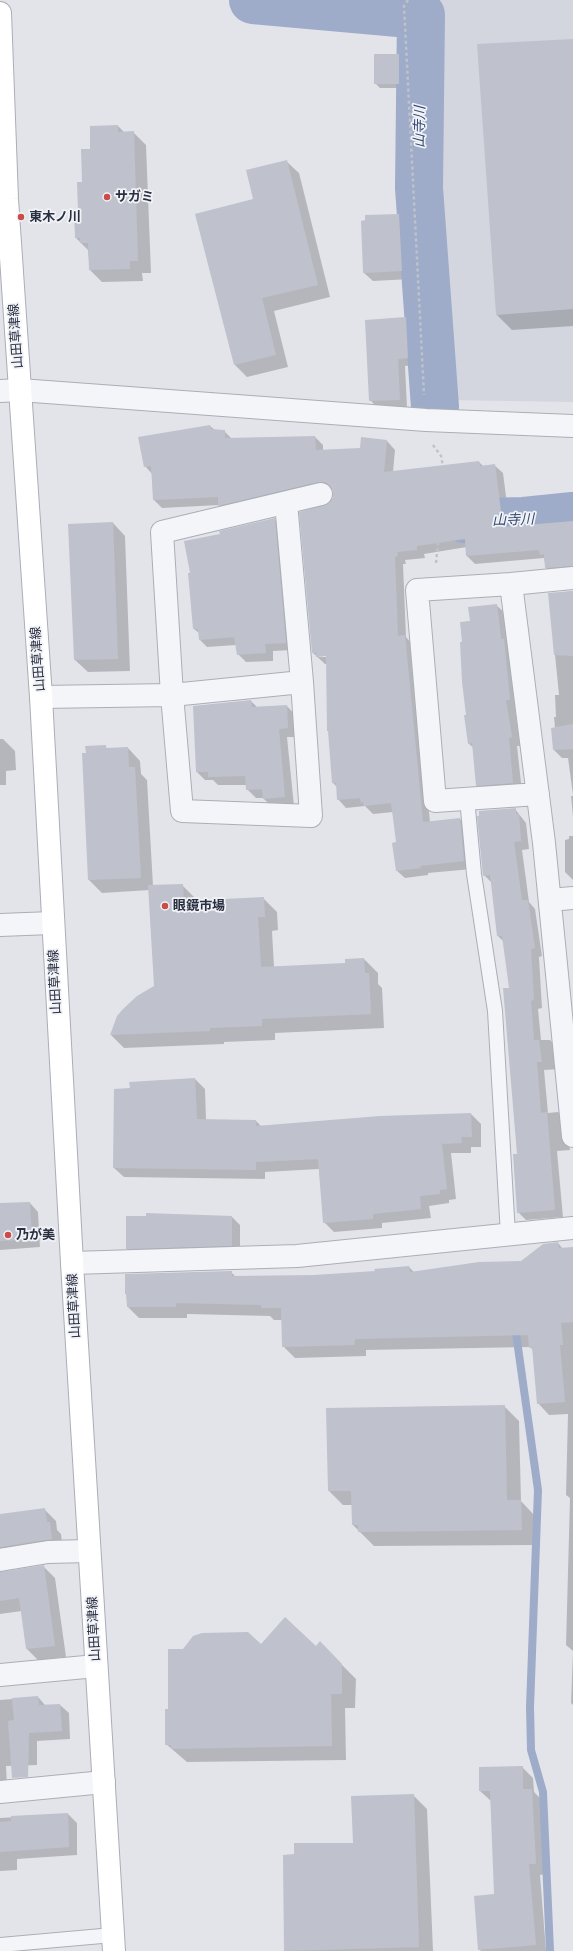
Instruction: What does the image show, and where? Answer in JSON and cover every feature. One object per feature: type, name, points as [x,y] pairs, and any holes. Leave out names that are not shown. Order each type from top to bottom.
[{"type":"main road","name":"山田草津線","points":[[0,14],[10,390],[41,697],[52,922],[114,1943]]},
{"type":"street","points":[[10,390],[426,420],[573,426]]},
{"type":"street","points":[[286,504],[302,682],[310,816],[182,812],[172,695],[162,532],[286,504],[321,494]]},
{"type":"street","points":[[538,794],[435,801],[417,590],[511,584],[573,578]]},
{"type":"street","points":[[511,584],[550,900],[573,1136]]},
{"type":"street","points":[[41,697],[172,695],[302,682]]},
{"type":"street","points":[[550,900],[573,898]]},
{"type":"street","points":[[0,925],[52,922]]},
{"type":"street","points":[[72,1263],[297,1256],[573,1228]]},
{"type":"street","points":[[0,1560],[48,1552],[89,1551]]},
{"type":"street","points":[[0,1675],[96,1666]]},
{"type":"street","points":[[0,1792],[104,1782]]},
{"type":"lane","points":[[467,798],[474,874],[495,1011],[508,1235]]},
{"type":"lane","points":[[0,1945],[114,1943]]},
{"type":"path","points":[[408,0],[404,6],[426,420],[434,447],[441,456],[447,487],[447,515],[439,533],[436,588]]},
{"type":"shaded area","points":[[426,0],[573,0],[573,402],[445,400],[432,180],[428,3]]},
{"type":"building","points":[[573,39],[573,309],[496,315],[477,44]]},
{"type":"building","points":[[374,54],[399,54],[399,84],[374,84]]},
{"type":"building","name":"サガミ","points":[[118,125],[118,132],[134,131],[138,261],[130,261],[130,269],[89,270],[88,243],[80,243],[80,238],[75,238],[74,211],[78,211],[77,182],[82,182],[81,149],[90,149],[90,126]]},
{"type":"building","points":[[287,160],[318,285],[262,298],[276,355],[234,365],[195,214],[253,199],[246,170]]},
{"type":"building","points":[[399,214],[402,271],[363,273],[361,221],[365,220],[365,215]]},
{"type":"building","points":[[406,317],[408,358],[398,359],[400,400],[369,401],[365,320]]},
{"type":"building","points":[[210,425],[211,429],[225,430],[225,438],[315,436],[316,450],[360,448],[361,437],[387,440],[384,472],[479,461],[480,466],[495,464],[503,527],[573,521],[573,566],[545,568],[544,554],[540,555],[539,550],[466,556],[465,539],[417,546],[417,550],[397,552],[398,556],[395,557],[398,636],[405,635],[423,822],[460,818],[464,861],[420,866],[421,868],[396,871],[392,843],[396,842],[391,803],[364,806],[363,802],[361,803],[360,798],[337,800],[336,783],[332,783],[327,731],[326,656],[316,657],[316,653],[312,653],[299,512],[329,503],[333,497],[333,491],[330,486],[325,482],[318,482],[218,506],[218,497],[153,500],[151,466],[144,467],[138,437]]},
{"type":"building","points":[[275,518],[286,643],[265,644],[266,653],[237,655],[234,637],[199,640],[198,629],[193,629],[188,573],[190,573],[184,541],[220,534],[219,531]]},
{"type":"building","points":[[113,522],[118,659],[74,660],[68,524]]},
{"type":"building","points":[[573,591],[573,656],[554,655],[548,593]]},
{"type":"building","points":[[497,604],[501,639],[504,639],[510,700],[506,700],[512,737],[509,738],[513,783],[476,786],[472,743],[468,744],[464,715],[466,715],[462,682],[460,642],[462,642],[460,622],[470,621],[468,607]]},
{"type":"building","points":[[251,700],[252,707],[287,705],[288,728],[279,729],[285,797],[263,799],[262,789],[246,790],[245,776],[208,777],[208,772],[196,772],[193,706]]},
{"type":"building","points":[[573,724],[573,749],[553,750],[551,728]]},
{"type":"building","points":[[106,745],[106,748],[128,747],[129,767],[135,767],[141,878],[88,880],[82,753],[86,753],[85,746]]},
{"type":"building","points":[[516,808],[516,814],[519,814],[521,841],[514,842],[522,900],[528,900],[535,948],[531,949],[534,1000],[531,1001],[534,1040],[539,1040],[542,1062],[537,1062],[541,1113],[547,1112],[555,1210],[517,1213],[513,1154],[517,1154],[503,988],[509,988],[502,936],[497,936],[490,875],[483,876],[477,816],[479,816],[479,811]]},
{"type":"building","points":[[183,884],[184,901],[264,897],[265,917],[258,917],[261,967],[345,963],[345,959],[364,958],[365,973],[369,973],[371,1014],[262,1019],[262,1026],[210,1028],[210,1031],[110,1035],[117,1016],[123,1009],[137,996],[154,986],[148,885]]},
{"type":"building","points":[[195,1078],[197,1119],[256,1120],[256,1126],[380,1116],[471,1113],[472,1137],[461,1137],[462,1143],[442,1144],[447,1189],[440,1190],[440,1194],[420,1196],[421,1209],[373,1214],[373,1219],[323,1223],[318,1159],[256,1162],[256,1170],[113,1168],[114,1089],[130,1088],[129,1082]]},
{"type":"building","points":[[30,1202],[32,1239],[0,1241],[0,1203]]},
{"type":"building","points":[[146,1213],[232,1216],[232,1246],[126,1249],[126,1216],[146,1216]]},
{"type":"building","points":[[558,1242],[559,1248],[573,1247],[573,1322],[561,1323],[563,1345],[560,1345],[565,1402],[537,1404],[532,1347],[529,1348],[528,1335],[355,1339],[354,1345],[282,1347],[281,1308],[261,1308],[261,1305],[176,1303],[176,1307],[127,1307],[125,1294],[125,1274],[232,1271],[232,1276],[314,1275],[375,1271],[374,1269],[409,1266],[410,1272],[479,1262],[521,1261],[543,1244]]},
{"type":"building","points":[[505,1405],[507,1500],[521,1500],[522,1530],[358,1532],[358,1525],[352,1525],[351,1491],[328,1491],[326,1408]]},
{"type":"building","points":[[45,1508],[47,1522],[50,1522],[52,1539],[0,1547],[0,1514]]},
{"type":"building","points":[[44,1565],[55,1646],[26,1649],[19,1598],[0,1601],[0,1572]]},
{"type":"building","points":[[285,1617],[316,1646],[320,1641],[342,1664],[342,1694],[331,1694],[332,1746],[171,1749],[171,1745],[165,1745],[165,1709],[168,1709],[168,1649],[183,1649],[193,1636],[202,1633],[248,1632],[261,1644]]},
{"type":"building","points":[[38,1696],[39,1705],[60,1704],[62,1731],[29,1733],[28,1777],[12,1778],[8,1721],[14,1720],[12,1698]]},
{"type":"building","points":[[523,1766],[523,1789],[532,1789],[536,1864],[529,1864],[536,1945],[478,1950],[474,1896],[494,1894],[490,1791],[479,1791],[479,1767]]},
{"type":"building","points":[[414,1794],[419,1947],[284,1951],[283,1855],[294,1854],[294,1843],[353,1843],[351,1796]]},
{"type":"building","points":[[68,1813],[69,1847],[0,1852],[0,1822],[11,1821],[11,1816]]},
{"type":"waterway","name":"山寺川","points":[[253,0],[421,15],[419,188],[435,407]]},
{"type":"waterway","name":"山寺川","points":[[452,516],[479,522],[524,521],[573,516]]},
{"type":"waterway","points":[[515,1326],[538,1490],[530,1707],[531,1750],[543,1792],[550,1951]]},
{"type":"place","name":"サガミ","points":[[107,197]]},
{"type":"place","name":"東木ノ川","points":[[21,217]]},
{"type":"place","name":"眼鏡市場","points":[[165,906]]},
{"type":"place","name":"乃が美","points":[[8,1235]]}]
